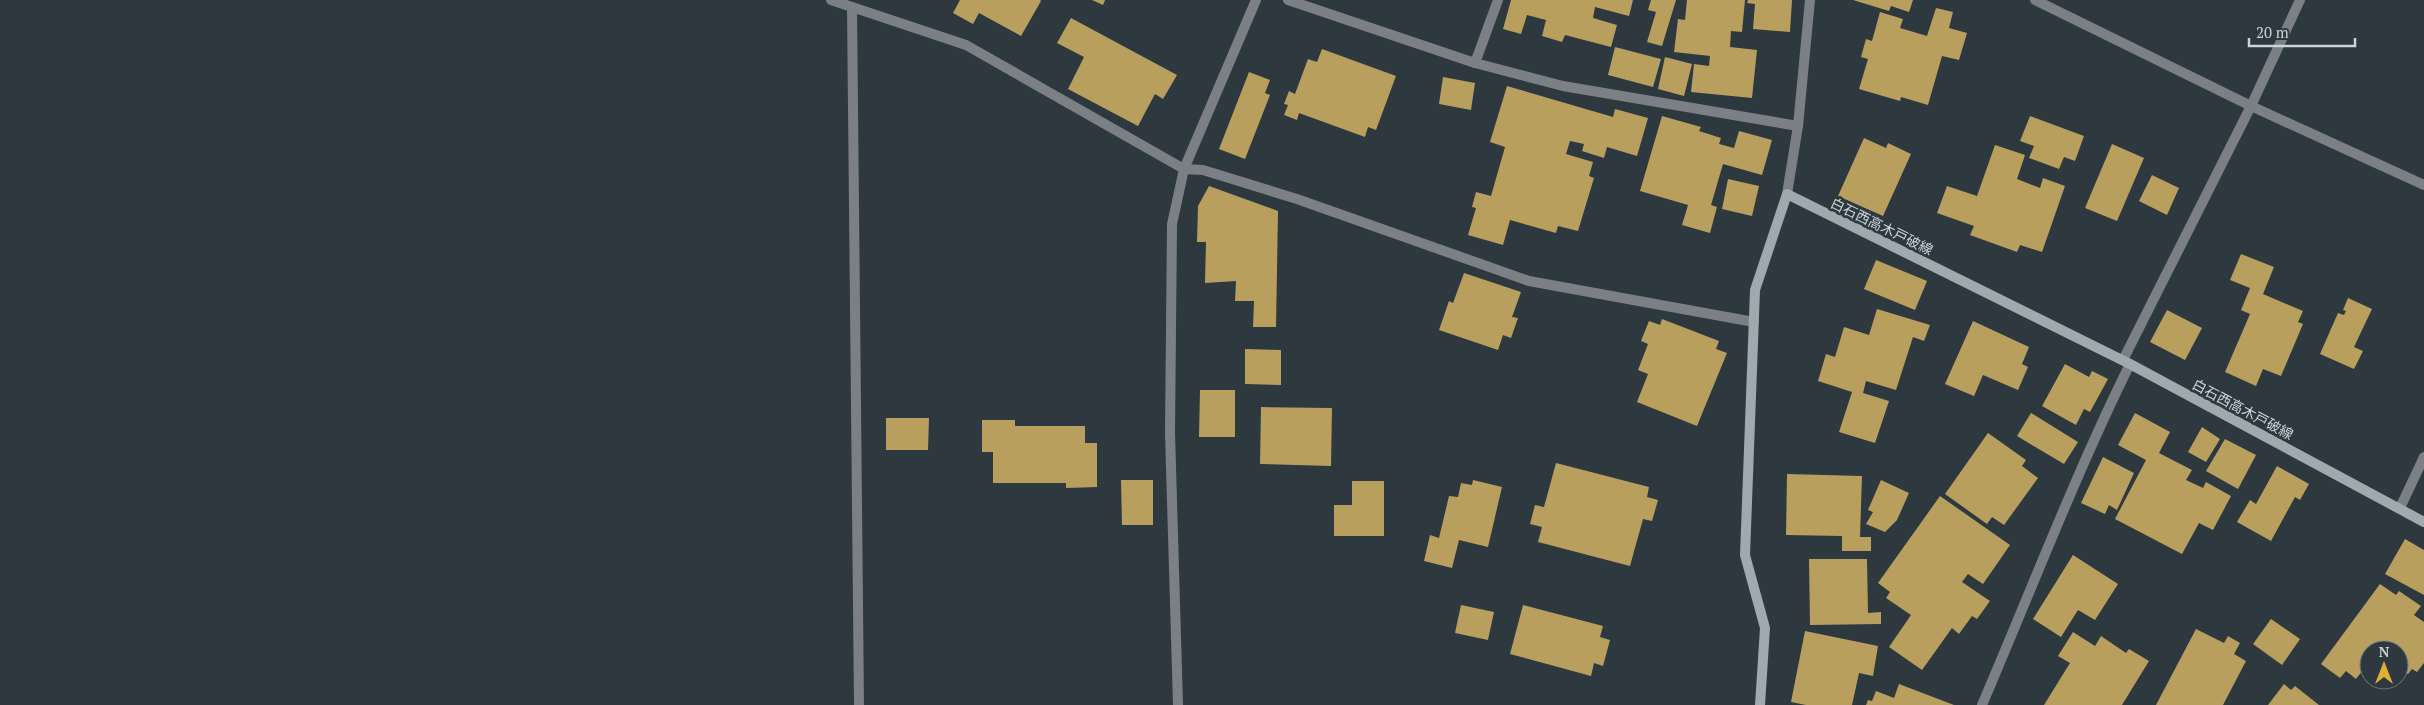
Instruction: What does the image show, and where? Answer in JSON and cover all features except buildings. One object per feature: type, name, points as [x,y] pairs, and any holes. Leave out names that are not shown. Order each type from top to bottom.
[{"type":"main road","name":"白石西高木戸破線","points":[[1787,194],[2126,362],[2424,522]]},
{"type":"main road","points":[[1760,705],[1765,628],[1745,555],[1754,322],[1756,290],[1787,194]]},
{"type":"street","points":[[831,0],[966,45],[1184,169],[1203,170],[1297,199],[1529,281],[1754,322]]},
{"type":"street","points":[[1178,705],[1170,433],[1172,224],[1184,169],[1256,0]]},
{"type":"street","points":[[1288,0],[1475,63],[1563,86],[1798,126]]},
{"type":"street","points":[[1475,63],[1498,0]]},
{"type":"street","points":[[1787,194],[1798,126],[1810,0]]},
{"type":"street","points":[[2035,0],[2251,106],[2424,185]]},
{"type":"street","points":[[1982,705],[2056,533],[2069,493],[2126,362],[2251,106],[2300,0]]},
{"type":"street","points":[[852,7],[851,79],[859,705]]},
{"type":"street","points":[[2400,508],[2424,457]]}]
